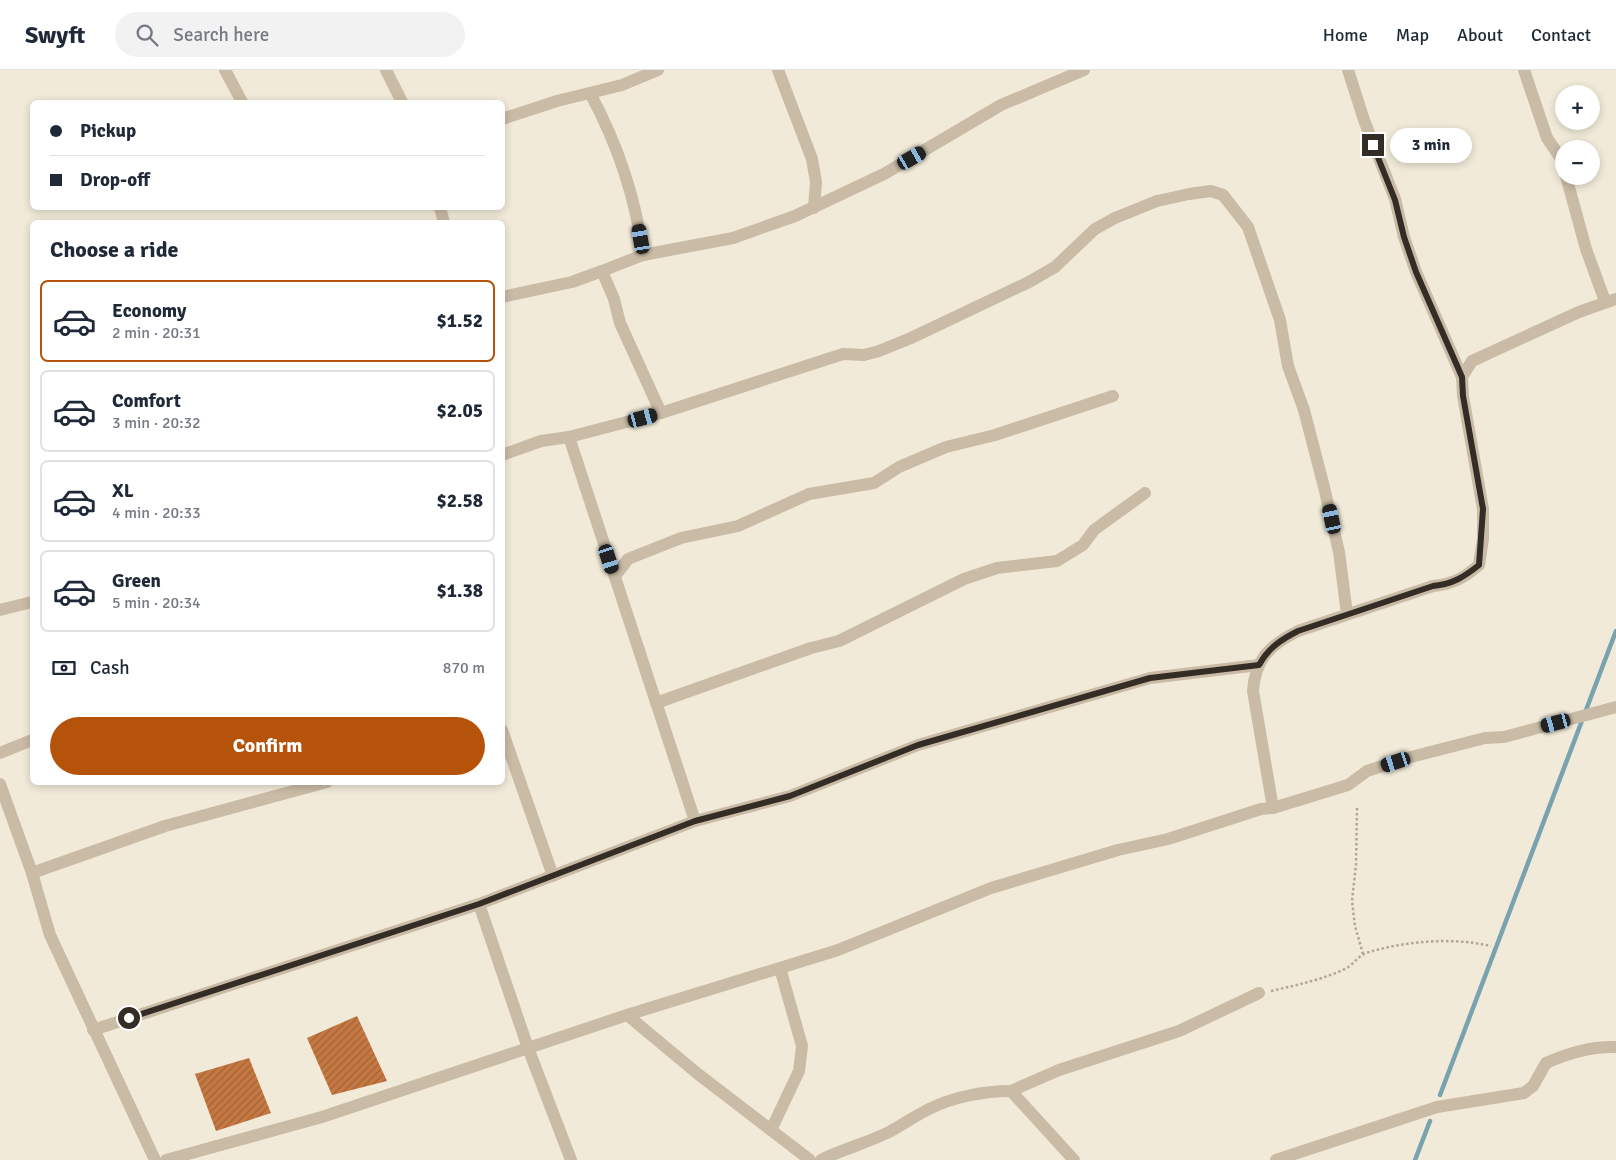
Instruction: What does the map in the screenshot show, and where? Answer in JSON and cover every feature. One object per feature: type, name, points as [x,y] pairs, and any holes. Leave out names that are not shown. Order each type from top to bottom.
[{"type":"street","points":[[225,70],[241,100]]},
{"type":"street","points":[[386,70],[401,100]]},
{"type":"street","points":[[505,118],[641,78],[658,70]]},
{"type":"street","points":[[778,70],[812,159],[816,182],[814,208]]},
{"type":"street","points":[[505,296],[572,282],[643,255],[732,238],[814,208],[884,174],[1001,105],[1084,70]]},
{"type":"street","points":[[1273,808],[1254,690],[1254,673],[1263,657],[1280,640],[1298,631],[1433,586],[1450,584],[1465,577],[1479,565],[1483,509],[1463,396],[1462,377],[1416,272],[1404,237],[1395,200],[1364,120],[1348,70]]},
{"type":"street","points":[[1524,70],[1547,138],[1555,150]]},
{"type":"street","points":[[590,93],[604,119],[622,164],[639,226],[643,255]]},
{"type":"street","points":[[1462,377],[1472,361],[1610,300],[1586,249],[1568,185]]},
{"type":"street","points":[[505,454],[541,441],[569,438],[661,413],[843,354],[864,355],[911,338],[1029,282],[1055,267],[1095,229],[1115,218],[1157,201],[1211,191],[1223,195],[1248,227],[1280,320],[1288,366],[1304,410],[1324,487],[1339,552],[1348,614]]},
{"type":"street","points":[[602,271],[614,300],[620,322],[661,413]]},
{"type":"street","points":[[615,576],[628,559],[663,545],[698,534],[738,526],[810,494],[874,482],[899,467],[946,447],[995,435],[1113,396]]},
{"type":"street","points":[[569,438],[695,821]]},
{"type":"street","points":[[656,703],[811,648],[839,642],[964,579],[997,568],[1057,561],[1083,545],[1094,530],[1145,493]]},
{"type":"street","points":[[0,610],[30,602]]},
{"type":"street","points":[[92,1030],[479,904],[695,821],[790,796],[918,745],[1150,678],[1259,665]]},
{"type":"street","points":[[166,1160],[322,1117],[528,1048],[838,950],[991,888],[1118,850],[1168,839],[1261,809],[1273,808],[1348,785],[1367,771],[1407,758],[1485,738],[1504,737],[1616,707]]},
{"type":"street","points":[[505,739],[552,876]]},
{"type":"street","points":[[0,754],[30,741]]},
{"type":"street","points":[[0,784],[32,872],[50,935],[92,1030],[155,1160]]},
{"type":"street","points":[[32,872],[165,826],[316,785]]},
{"type":"street","points":[[479,904],[528,1048],[571,1160]]},
{"type":"street","points":[[771,1130],[799,1071],[802,1046],[780,968]]},
{"type":"street","points":[[821,1160],[843,1148],[888,1133],[930,1108],[972,1095],[996,1091],[1011,1091],[1059,1070],[1180,1031],[1256,994]]},
{"type":"street","points":[[627,1016],[810,1160]]},
{"type":"street","points":[[1276,1160],[1437,1107],[1524,1093],[1533,1086],[1546,1063],[1577,1051],[1602,1046],[1616,1047]]},
{"type":"street","points":[[1011,1091],[1074,1160]]},
{"type":"path","points":[[1357,808],[1357,842],[1352,901],[1355,926],[1363,954]]},
{"type":"path","points":[[1256,994],[1323,979],[1354,965],[1363,954],[1402,944],[1447,940],[1474,942],[1491,946]]},
{"type":"building","points":[[357,1016],[387,1081],[332,1095],[307,1038]]},
{"type":"building","points":[[249,1058],[271,1113],[216,1131],[195,1074]]},
{"type":"waterway","points":[[1440,1095],[1616,631]]},
{"type":"waterway","points":[[1415,1160],[1430,1121]]},
{"type":"route","points":[[129,1018],[479,904],[695,821],[790,796],[918,745],[1150,678],[1259,665],[1263,657],[1280,640],[1298,631],[1433,586],[1450,584],[1465,577],[1479,565],[1483,509],[1463,396],[1462,377],[1416,272],[1404,237],[1395,200],[1373,145]]}]
